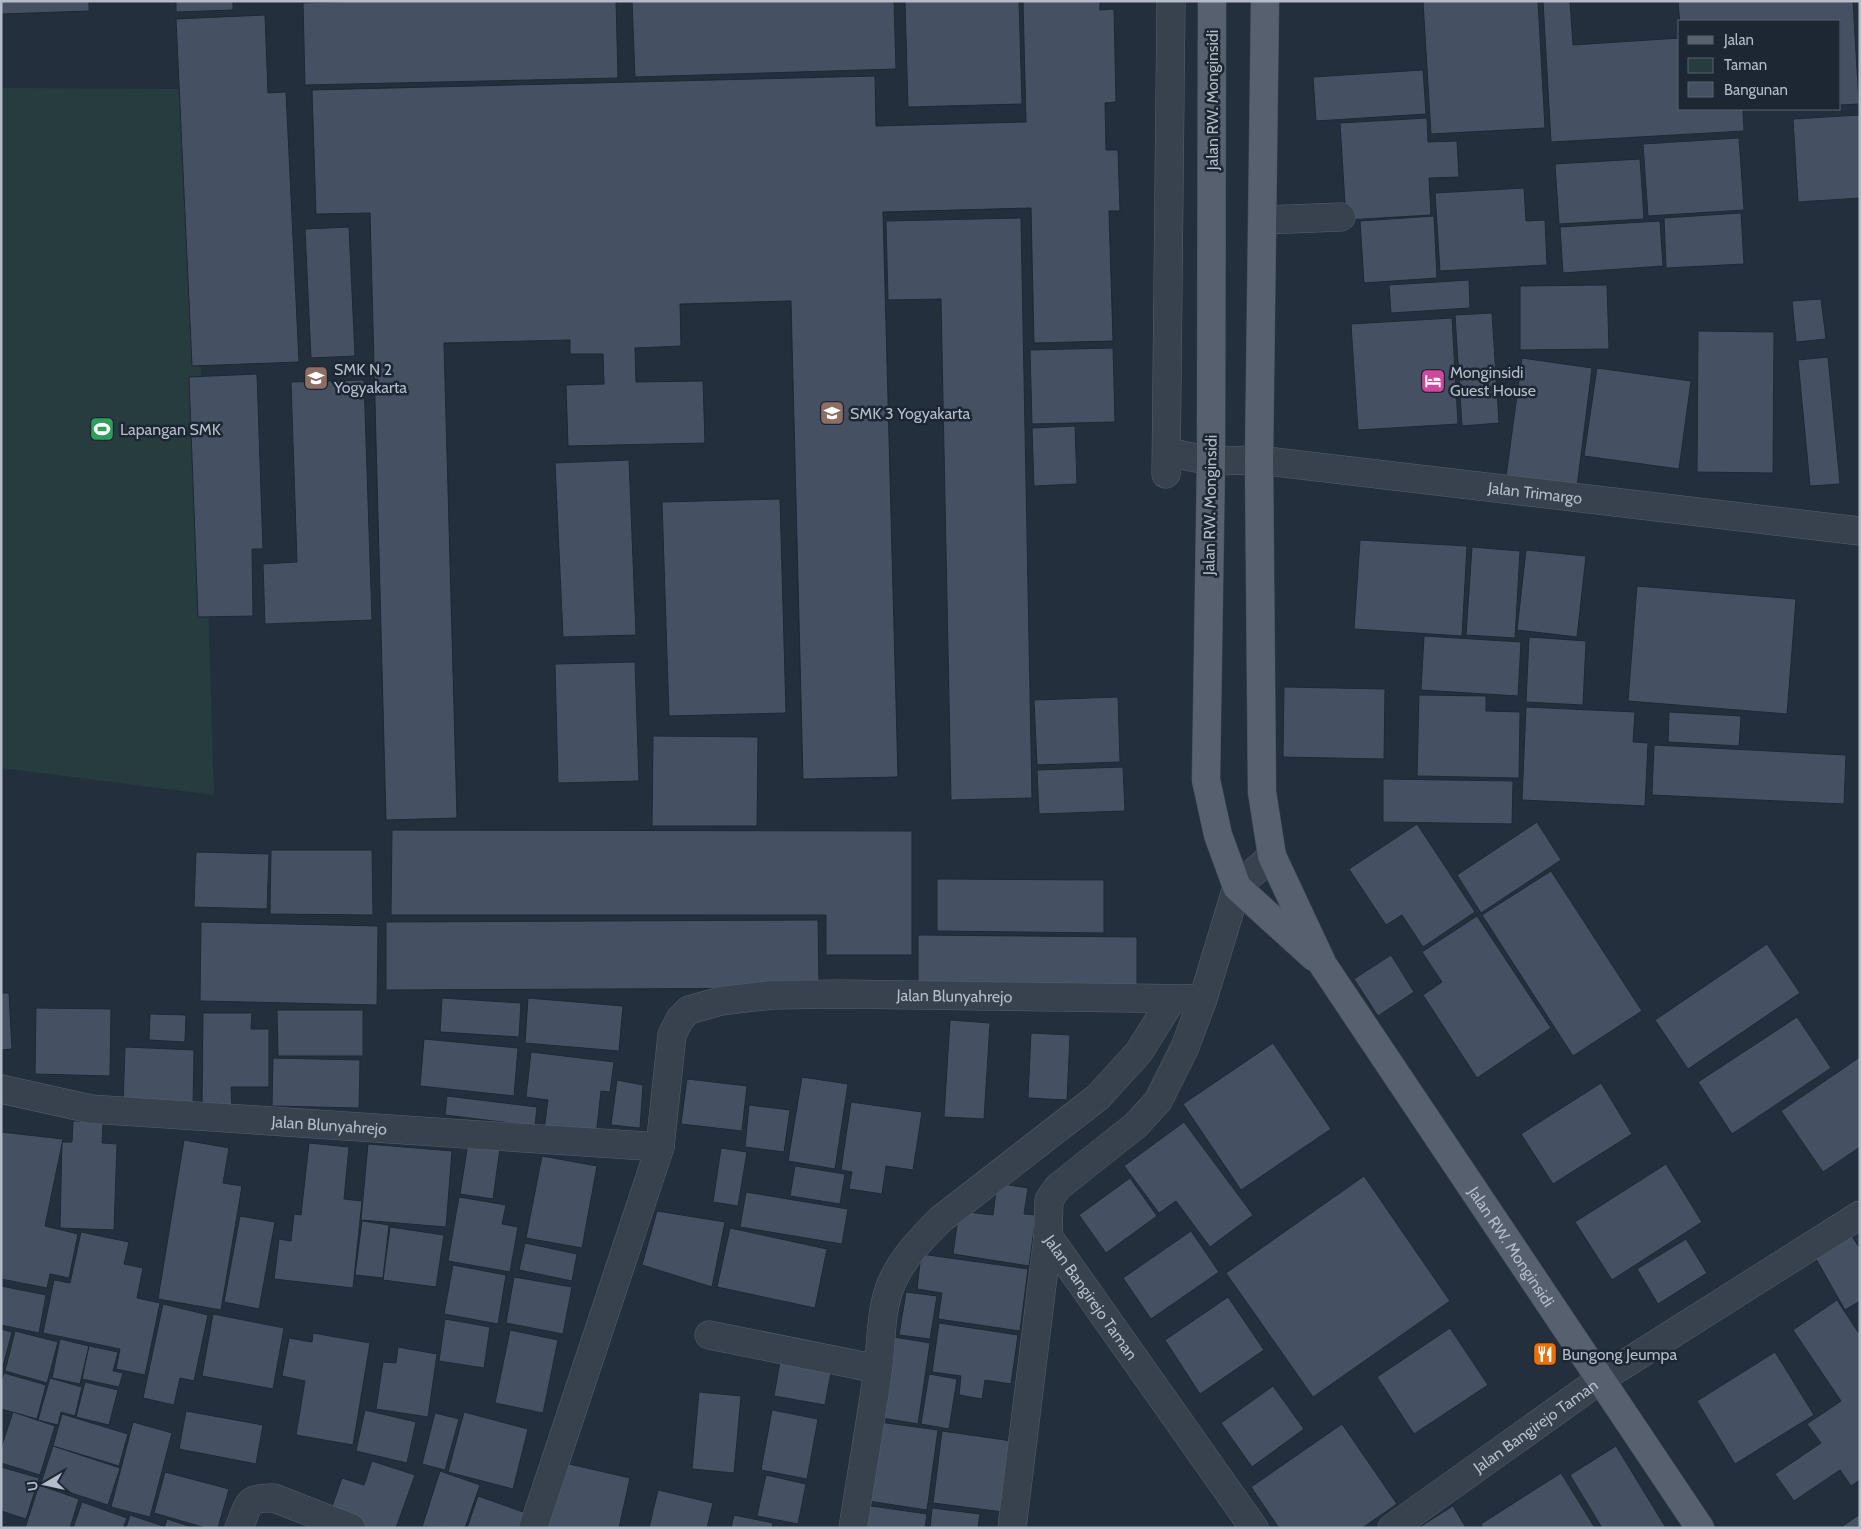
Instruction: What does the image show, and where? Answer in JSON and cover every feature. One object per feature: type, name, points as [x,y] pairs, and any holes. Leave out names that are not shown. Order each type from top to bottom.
[{"type":"main road","name":"Jalan RW. Monginsidi","points":[[1212,1],[1211,460],[1206,780],[1218,835],[1237,887],[1323,965]]},
{"type":"main road","name":"Jalan RW. Monginsidi","points":[[1265,1],[1259,460],[1262,792],[1272,856],[1323,965],[1700,1528]]},
{"type":"street","name":"Jalan Trimargo","points":[[1171,1],[1166,463],[1211,460],[1259,460],[1860,531]]},
{"type":"street","points":[[1262,220],[1341,218]]},
{"type":"street","points":[[1203,999],[1237,887],[1272,856]]},
{"type":"street","name":"Jalan Blunyahrejo","points":[[533,1528],[660,1147],[672,1036],[680,1019],[689,1010],[721,1001],[772,995],[841,994],[1203,999]]},
{"type":"street","points":[[853,1528],[878,1369],[885,1305],[892,1282],[904,1260],[941,1219],[1098,1097],[1139,1052],[1172,999]]},
{"type":"street","name":"Jalan Bangirejo Taman","points":[[1203,999],[1185,1047],[1158,1101],[1136,1124],[1058,1187],[1049,1200],[1048,1236],[1254,1528]]},
{"type":"street","name":"Jalan Blunyahrejo","points":[[1,1089],[91,1109],[660,1147]]},
{"type":"street","name":"Jalan Bangirejo Taman","points":[[1392,1528],[1601,1379],[1860,1215]]},
{"type":"street","points":[[1012,1528],[1048,1236]]},
{"type":"street","points":[[709,1335],[878,1369]]},
{"type":"street","points":[[239,1528],[251,1501],[256,1498],[274,1498],[351,1528]]},
{"type":"green space","name":"Lapangan SMK","points":[[1,88],[192,89],[214,795],[1,768]]},
{"type":"building","points":[[1,1],[89,1],[89,11],[1,14]]},
{"type":"building","points":[[176,1],[233,1],[233,10],[176,12]]},
{"type":"building","points":[[364,1],[616,1],[618,78],[305,85],[303,3]]},
{"type":"building","points":[[632,1],[894,1],[896,69],[635,77]]},
{"type":"building","points":[[905,1],[1019,1],[1022,104],[908,107]]},
{"type":"building","name":"SMK 3 Yogyakarta","points":[[1023,1],[1100,1],[1100,10],[1114,9],[1116,102],[1105,103],[1106,150],[1118,150],[1120,211],[1109,211],[1113,341],[1034,343],[1031,208],[883,212],[898,777],[803,779],[791,301],[680,304],[681,346],[635,348],[636,382],[703,381],[705,443],[568,446],[566,385],[604,384],[603,354],[570,354],[570,340],[444,343],[457,818],[386,820],[370,213],[316,214],[312,90],[875,76],[876,126],[1026,122]],"holes":[[[782,150],[785,246],[675,249],[674,234],[631,236],[628,156]],[[597,157],[600,237],[432,243],[430,163]]]},
{"type":"building","name":"SMK 3 Yogyakarta","points":[[1023,1],[1100,1],[1100,10],[1114,9],[1116,102],[1105,103],[1106,150],[1118,150],[1120,211],[1109,211],[1113,341],[1034,343],[1031,208],[883,212],[898,777],[803,779],[791,301],[680,304],[681,346],[635,348],[636,382],[703,381],[705,443],[568,446],[566,385],[604,384],[603,354],[570,354],[570,340],[444,343],[457,818],[386,820],[370,213],[316,214],[312,90],[875,76],[876,126],[1026,122]]},
{"type":"building","points":[[1423,1],[1538,1],[1545,128],[1431,134]]},
{"type":"building","points":[[1543,1],[1570,1],[1573,45],[1678,38],[1678,110],[1759,110],[1743,111],[1744,131],[1551,142]]},
{"type":"building","points":[[1678,1],[1853,1],[1859,104],[1841,105],[1841,20],[1680,20]]},
{"type":"building","points":[[265,15],[268,93],[286,92],[299,362],[192,366],[176,19]]},
{"type":"building","points":[[1423,70],[1426,114],[1316,121],[1313,77]]},
{"type":"building","points":[[1860,115],[1860,198],[1798,202],[1793,119]]},
{"type":"building","points":[[1427,118],[1428,142],[1457,141],[1459,177],[1429,178],[1431,215],[1346,220],[1340,123]]},
{"type":"building","points":[[1739,138],[1744,210],[1648,216],[1643,144]]},
{"type":"building","points":[[1640,159],[1644,219],[1559,224],[1555,164]]},
{"type":"building","points":[[1524,188],[1526,221],[1545,220],[1547,265],[1440,271],[1435,193]]},
{"type":"building","points":[[1741,213],[1744,264],[1666,268],[1664,218]]},
{"type":"building","points":[[1434,216],[1437,278],[1364,283],[1360,221]]},
{"type":"building","points":[[1021,218],[1032,798],[951,800],[941,299],[888,300],[886,221]]},
{"type":"building","points":[[1660,221],[1663,266],[1563,273],[1560,227]]},
{"type":"building","points":[[349,227],[355,356],[311,358],[305,229]]},
{"type":"building","points":[[1469,280],[1470,308],[1391,313],[1389,285]]},
{"type":"building","points":[[1607,285],[1609,349],[1520,350],[1520,286]]},
{"type":"building","points":[[1821,299],[1826,339],[1796,342],[1792,301]]},
{"type":"building","points":[[1492,313],[1499,423],[1462,426],[1455,315]]},
{"type":"building","points":[[1452,318],[1458,424],[1358,430],[1351,324]]},
{"type":"building","points":[[1698,331],[1774,332],[1773,473],[1697,472]]},
{"type":"building","points":[[1113,348],[1115,422],[1032,424],[1030,350]]},
{"type":"building","points":[[1828,357],[1840,484],[1810,486],[1798,360]]},
{"type":"building","points":[[1522,358],[1592,368],[1577,487],[1506,477]]},
{"type":"building","points":[[1597,368],[1691,381],[1679,469],[1584,456]]},
{"type":"building","points":[[257,374],[263,549],[252,549],[253,616],[198,617],[189,377]]},
{"type":"building","points":[[364,380],[372,620],[265,624],[263,564],[297,562],[291,382]]},
{"type":"building","points":[[1075,426],[1077,484],[1034,486],[1032,428]]},
{"type":"building","points":[[629,460],[636,635],[563,637],[555,463]]},
{"type":"building","points":[[780,499],[786,713],[669,716],[662,502]]},
{"type":"building","points":[[1360,540],[1467,546],[1462,636],[1354,629]]},
{"type":"building","points":[[1472,547],[1520,551],[1515,638],[1466,635]]},
{"type":"building","points":[[1526,550],[1586,556],[1577,637],[1517,630]]},
{"type":"building","points":[[1637,586],[1796,599],[1787,714],[1628,701]]},
{"type":"building","points":[[1424,636],[1521,642],[1518,696],[1421,690]]},
{"type":"building","points":[[1529,637],[1586,641],[1583,705],[1526,702]]},
{"type":"building","points":[[635,662],[639,781],[558,783],[555,664]]},
{"type":"building","points":[[1284,687],[1385,689],[1384,759],[1283,757]]},
{"type":"building","points":[[1419,695],[1486,696],[1486,711],[1520,712],[1519,778],[1417,776]]},
{"type":"building","points":[[1118,697],[1120,762],[1037,765],[1034,700]]},
{"type":"building","points":[[1526,707],[1635,712],[1633,742],[1648,743],[1645,806],[1522,800]]},
{"type":"building","points":[[1669,712],[1741,716],[1739,746],[1668,742]]},
{"type":"building","points":[[653,736],[758,737],[757,826],[652,826]]},
{"type":"building","points":[[1654,745],[1846,755],[1844,804],[1652,795]]},
{"type":"building","points":[[1123,767],[1125,811],[1039,814],[1037,770]]},
{"type":"building","points":[[1383,779],[1513,781],[1512,824],[1383,822]]},
{"type":"building","points":[[1537,822],[1561,860],[1481,913],[1457,875]]},
{"type":"building","points":[[1417,824],[1475,912],[1423,947],[1402,915],[1386,925],[1349,869]]},
{"type":"building","points":[[392,830],[912,831],[912,955],[826,955],[826,915],[391,915]]},
{"type":"building","points":[[271,850],[372,850],[373,915],[270,914]]},
{"type":"building","points":[[196,852],[269,854],[267,909],[194,907]]},
{"type":"building","points":[[1551,871],[1642,1011],[1573,1056],[1482,915]]},
{"type":"building","points":[[937,879],[1104,880],[1104,933],[937,931]]},
{"type":"building","points":[[1477,916],[1551,1028],[1477,1078],[1423,995],[1442,982],[1422,952]]},
{"type":"building","points":[[818,920],[819,988],[386,990],[386,922]]},
{"type":"building","points":[[201,922],[378,926],[377,1005],[200,1001]]},
{"type":"building","points":[[918,935],[1137,937],[1137,992],[918,990]]},
{"type":"building","points":[[1767,944],[1800,993],[1688,1069],[1655,1020]]},
{"type":"building","points":[[1391,955],[1414,992],[1378,1016],[1354,979]]},
{"type":"building","points":[[1,993],[9,993],[12,1049],[1,1050]]},
{"type":"building","points":[[442,998],[521,1003],[519,1037],[440,1032]]},
{"type":"building","points":[[528,998],[623,1006],[619,1051],[525,1043]]},
{"type":"building","points":[[36,1008],[111,1009],[110,1076],[35,1074]]},
{"type":"building","points":[[277,1010],[363,1010],[363,1056],[278,1056]]},
{"type":"building","points":[[203,1013],[252,1013],[251,1029],[269,1029],[269,1087],[231,1087],[232,1109],[202,1109]]},
{"type":"building","points":[[150,1014],[186,1015],[185,1042],[149,1040]]},
{"type":"building","points":[[1797,1017],[1831,1068],[1732,1134],[1698,1082]]},
{"type":"building","points":[[950,1020],[990,1023],[984,1119],[944,1117]]},
{"type":"building","points":[[1031,1033],[1070,1035],[1067,1100],[1028,1098]]},
{"type":"building","points":[[424,1039],[518,1048],[514,1096],[420,1086]]},
{"type":"building","points":[[1273,1043],[1331,1129],[1241,1190],[1183,1104]]},
{"type":"building","points":[[125,1047],[194,1050],[193,1107],[123,1106]]},
{"type":"building","points":[[531,1052],[614,1062],[610,1092],[601,1091],[596,1136],[544,1130],[548,1100],[526,1097]]},
{"type":"building","points":[[1860,1057],[1860,1147],[1823,1172],[1781,1111]]},
{"type":"building","points":[[273,1058],[360,1060],[359,1108],[272,1106]]},
{"type":"building","points":[[802,1077],[848,1084],[835,1169],[788,1161]]},
{"type":"building","points":[[687,1079],[747,1086],[742,1131],[681,1124]]},
{"type":"building","points":[[617,1080],[643,1085],[640,1128],[611,1125]]},
{"type":"building","points":[[1601,1083],[1632,1134],[1553,1184],[1521,1134]]},
{"type":"building","points":[[447,1096],[537,1107],[535,1126],[445,1115]]},
{"type":"building","points":[[851,1102],[922,1112],[913,1170],[886,1166],[882,1194],[849,1189],[852,1172],[841,1170]]},
{"type":"building","points":[[749,1105],[790,1110],[784,1152],[745,1147]]},
{"type":"building","points":[[73,1121],[103,1122],[102,1143],[117,1144],[114,1230],[60,1228],[62,1142],[72,1142]]},
{"type":"building","points":[[1184,1122],[1253,1215],[1210,1247],[1176,1201],[1159,1213],[1124,1166]]},
{"type":"building","points":[[1,1132],[63,1139],[45,1226],[78,1234],[69,1278],[50,1274],[47,1288],[1,1279]]},
{"type":"building","points":[[184,1140],[229,1148],[223,1183],[242,1186],[221,1310],[158,1299]]},
{"type":"building","points":[[309,1143],[349,1147],[344,1199],[362,1201],[353,1288],[274,1279],[279,1239],[291,1241],[294,1214],[301,1215]]},
{"type":"building","points":[[468,1143],[500,1148],[493,1199],[460,1194]]},
{"type":"building","points":[[368,1144],[452,1151],[446,1227],[361,1220]]},
{"type":"building","points":[[721,1148],[747,1152],[738,1206],[713,1202]]},
{"type":"building","points":[[542,1156],[597,1166],[582,1248],[526,1238]]},
{"type":"building","points":[[1666,1164],[1702,1222],[1612,1280],[1575,1222]]},
{"type":"building","points":[[795,1166],[845,1174],[840,1204],[790,1196]]},
{"type":"building","points":[[1364,1176],[1450,1301],[1313,1397],[1226,1273]]},
{"type":"building","points":[[1130,1178],[1157,1216],[1106,1253],[1079,1215]]},
{"type":"building","points":[[997,1183],[1028,1188],[1024,1214],[1036,1215],[1029,1266],[953,1254],[959,1211],[993,1215]]},
{"type":"building","points":[[746,1192],[848,1209],[842,1244],[740,1227]]},
{"type":"building","points":[[459,1197],[506,1205],[502,1224],[518,1227],[510,1272],[448,1261]]},
{"type":"building","points":[[657,1211],[725,1222],[712,1287],[642,1265]]},
{"type":"building","points":[[240,1216],[275,1222],[259,1309],[224,1302]]},
{"type":"building","points":[[362,1221],[389,1225],[383,1278],[355,1275]]},
{"type":"building","points":[[390,1227],[444,1235],[436,1287],[383,1280]]},
{"type":"building","points":[[730,1228],[827,1249],[815,1308],[717,1287]]},
{"type":"building","points":[[1191,1231],[1219,1272],[1151,1319],[1123,1278]]},
{"type":"building","points":[[81,1232],[129,1242],[124,1264],[143,1268],[137,1298],[160,1303],[145,1375],[116,1369],[120,1349],[43,1333],[54,1280],[70,1283]]},
{"type":"building","points":[[1852,1236],[1860,1249],[1860,1301],[1845,1310],[1815,1257]]},
{"type":"building","points":[[1686,1239],[1707,1273],[1658,1304],[1637,1269]]},
{"type":"building","points":[[525,1243],[577,1254],[572,1281],[519,1270]]},
{"type":"building","points":[[921,1254],[1028,1269],[1020,1331],[938,1319],[942,1293],[917,1289]]},
{"type":"building","points":[[453,1265],[506,1275],[498,1324],[444,1314]]},
{"type":"building","points":[[514,1277],[572,1287],[563,1334],[506,1323]]},
{"type":"building","points":[[1,1286],[46,1295],[39,1333],[1,1325]]},
{"type":"building","points":[[906,1292],[937,1296],[930,1339],[899,1335]]},
{"type":"building","points":[[1228,1297],[1264,1350],[1200,1394],[1165,1340]]},
{"type":"building","points":[[1837,1300],[1860,1335],[1860,1480],[1851,1486],[1840,1470],[1794,1501],[1775,1474],[1821,1443],[1807,1424],[1841,1401],[1793,1330]]},
{"type":"building","points":[[163,1304],[208,1315],[194,1381],[180,1378],[174,1405],[143,1398]]},
{"type":"building","points":[[213,1314],[284,1328],[273,1389],[202,1376]]},
{"type":"building","points":[[445,1319],[490,1327],[484,1368],[439,1361]]},
{"type":"building","points":[[939,1323],[1018,1335],[1011,1384],[985,1380],[982,1399],[959,1395],[961,1376],[932,1372]]},
{"type":"building","points":[[1450,1328],[1488,1385],[1414,1434],[1377,1377]]},
{"type":"building","points":[[1,1329],[12,1332],[1,1374]]},
{"type":"building","points":[[510,1330],[558,1340],[543,1413],[495,1403]]},
{"type":"building","points":[[15,1331],[58,1342],[47,1383],[5,1371]]},
{"type":"building","points":[[313,1333],[370,1343],[353,1445],[296,1435],[305,1381],[282,1376],[289,1338],[312,1342]]},
{"type":"building","points":[[894,1337],[930,1343],[918,1424],[882,1418]]},
{"type":"building","points":[[60,1339],[89,1346],[80,1384],[52,1378]]},
{"type":"building","points":[[89,1346],[118,1352],[113,1371],[123,1373],[119,1387],[82,1379]]},
{"type":"building","points":[[398,1347],[437,1354],[428,1417],[376,1409],[383,1362],[396,1363]]},
{"type":"building","points":[[1775,1352],[1814,1415],[1735,1464],[1697,1401]]},
{"type":"building","points":[[780,1362],[831,1372],[825,1405],[774,1396]]},
{"type":"building","points":[[4,1373],[46,1385],[37,1419],[1,1409],[1,1381]]},
{"type":"building","points":[[929,1374],[957,1379],[949,1429],[921,1424]]},
{"type":"building","points":[[50,1378],[82,1387],[75,1416],[61,1412],[58,1425],[38,1420]]},
{"type":"building","points":[[85,1382],[118,1390],[109,1425],[76,1417]]},
{"type":"building","points":[[1273,1386],[1304,1429],[1252,1467],[1221,1423]]},
{"type":"building","points":[[699,1392],[741,1396],[734,1473],[692,1469]]},
{"type":"building","points":[[365,1410],[416,1422],[407,1463],[356,1451]]},
{"type":"building","points":[[772,1410],[818,1419],[807,1479],[761,1470]]},
{"type":"building","points":[[186,1411],[263,1425],[256,1464],[179,1449]]},
{"type":"building","points":[[13,1412],[55,1426],[40,1475],[1,1463],[1,1448]]},
{"type":"building","points":[[464,1412],[528,1429],[513,1489],[448,1472]]},
{"type":"building","points":[[435,1413],[459,1419],[445,1470],[422,1464]]},
{"type":"building","points":[[62,1414],[128,1434],[119,1466],[53,1446]]},
{"type":"building","points":[[133,1422],[172,1433],[150,1517],[111,1507]]},
{"type":"building","points":[[879,1422],[938,1430],[927,1510],[868,1501]]},
{"type":"building","points":[[1342,1424],[1397,1504],[1362,1528],[1279,1528],[1251,1487]]},
{"type":"building","points":[[942,1431],[1012,1441],[1003,1512],[933,1503]]},
{"type":"building","points":[[53,1446],[120,1468],[108,1505],[41,1483]]},
{"type":"building","points":[[1616,1446],[1666,1528],[1602,1528],[1570,1475]]},
{"type":"building","points":[[372,1461],[415,1475],[396,1528],[365,1528],[329,1515],[342,1478],[364,1485]]},
{"type":"building","points":[[556,1461],[630,1478],[619,1528],[551,1528],[542,1525]]},
{"type":"building","points":[[1,1467],[39,1478],[26,1519],[1,1511]]},
{"type":"building","points":[[440,1471],[480,1485],[465,1528],[422,1527]]},
{"type":"building","points":[[165,1472],[229,1489],[218,1528],[206,1528],[154,1513]]},
{"type":"building","points":[[1561,1473],[1595,1528],[1483,1528],[1481,1524]]},
{"type":"building","points":[[766,1475],[806,1484],[798,1524],[757,1516]]},
{"type":"building","points":[[39,1485],[79,1499],[70,1528],[25,1528]]},
{"type":"building","points":[[658,1490],[713,1503],[707,1528],[649,1528]]},
{"type":"building","points":[[478,1496],[526,1513],[521,1528],[467,1528]]},
{"type":"building","points":[[82,1502],[127,1518],[123,1528],[73,1528]]},
{"type":"building","points":[[864,1505],[927,1514],[925,1528],[861,1528]]},
{"type":"building","points":[[1453,1506],[1466,1528],[1418,1528]]},
{"type":"building","points":[[932,1508],[980,1514],[978,1528],[930,1528]]},
{"type":"building","points":[[1860,1514],[1860,1528],[1840,1528]]},
{"type":"building","points":[[130,1515],[163,1526],[163,1528],[126,1528]]},
{"type":"building","points":[[734,1515],[773,1523],[772,1528],[731,1528]]},
{"type":"building","points":[[167,1519],[195,1528],[164,1528]]},
{"type":"place","name":"SMK N 2 Yogyakarta","points":[[316,378]]},
{"type":"place","name":"Monginsidi Guest House","points":[[1433,381]]},
{"type":"place","name":"SMK 3 Yogyakarta","points":[[832,413]]},
{"type":"place","name":"Lapangan SMK","points":[[102,429]]},
{"type":"place","name":"Bungong Jeumpa","points":[[1545,1354]]}]
